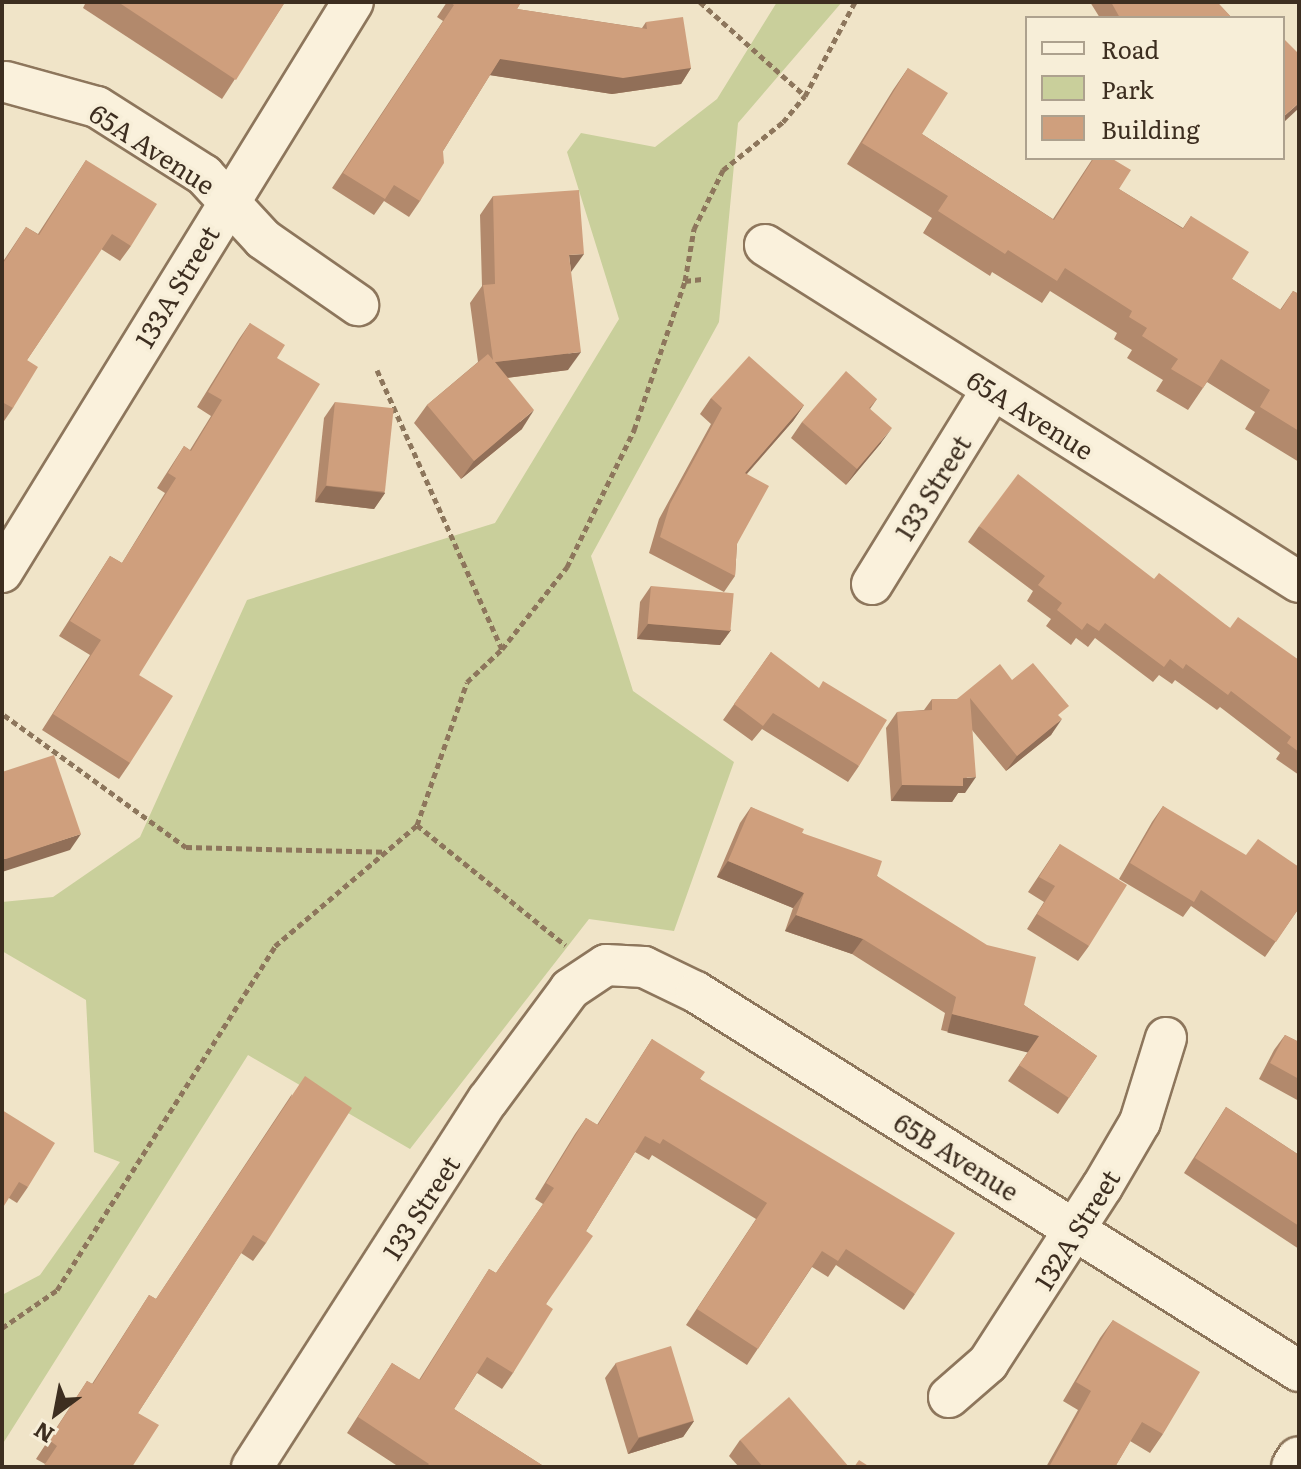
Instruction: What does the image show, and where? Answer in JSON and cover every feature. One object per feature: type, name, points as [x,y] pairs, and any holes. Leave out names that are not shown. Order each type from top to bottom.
[{"type":"main road","points":[[1294,1467],[1299,1459]]},
{"type":"street","name":"133A Street","points":[[2,572],[353,2]]},
{"type":"street","name":"65A Avenue","points":[[6,82],[97,107],[204,175],[263,239],[358,305]]},
{"type":"street","name":"65A Avenue","points":[[765,245],[1299,582]]},
{"type":"street","name":"133 Street","points":[[872,584],[992,390]]},
{"type":"street","name":"133 Street","points":[[252,1467],[488,1100],[570,989],[606,965]]},
{"type":"street","name":"65B Avenue","points":[[606,965],[644,967],[696,992],[1299,1371]]},
{"type":"street","name":"132A Street","points":[[949,1397],[988,1363],[1075,1230],[1140,1122],[1166,1038]]},
{"type":"path","points":[[700,2],[805,96]]},
{"type":"path","points":[[2,1328],[57,1290],[275,946],[417,825],[467,682],[502,649],[574,554],[634,430],[685,281],[694,229],[723,170],[783,122],[805,96],[855,2]]},
{"type":"path","points":[[685,281],[702,279]]},
{"type":"path","points":[[377,370],[502,649]]},
{"type":"path","points":[[4,715],[186,847],[385,852]]},
{"type":"path","points":[[417,825],[567,947]]},
{"type":"green space","points":[[777,2],[842,2],[738,123],[719,322],[591,556],[633,691],[734,762],[674,931],[589,919],[410,1149],[248,1055],[2,1445],[2,1295],[40,1275],[120,1162],[94,1152],[86,1000],[2,951],[2,902],[53,897],[140,837],[247,600],[495,523],[619,319],[567,152],[581,133],[655,147],[717,99]]},
{"type":"building","points":[[118,2],[285,2],[236,80]]},
{"type":"building","points":[[449,2],[521,2],[517,9],[647,29],[646,22],[683,17],[691,68],[623,78],[500,59],[443,151],[444,163],[420,201],[394,185],[385,199],[343,173],[454,5]]},
{"type":"building","points":[[1111,2],[1217,2],[1230,16],[1119,16]]},
{"type":"building","points":[[1285,40],[1299,54],[1299,103],[1285,115]]},
{"type":"building","points":[[908,68],[948,93],[922,134],[1054,220],[1093,160],[1114,160],[1131,170],[1119,189],[1183,229],[1191,216],[1249,252],[1232,279],[1281,310],[1293,291],[1299,294],[1299,431],[1260,407],[1270,390],[1221,359],[1203,388],[1171,369],[1178,359],[1142,336],[1147,328],[1129,317],[1132,311],[1065,268],[1057,281],[1008,250],[1005,254],[938,211],[948,196],[862,143]]},
{"type":"building","points":[[86,160],[157,204],[131,246],[112,234],[27,360],[38,367],[13,408],[2,402],[2,265],[26,227],[39,235]]},
{"type":"building","points":[[579,190],[584,254],[569,255],[581,352],[495,362],[534,410],[474,461],[427,405],[488,354],[493,360],[483,285],[495,284],[493,196]]},
{"type":"building","points":[[250,323],[285,345],[277,358],[320,384],[139,675],[173,696],[130,763],[53,714],[101,640],[70,621],[110,556],[122,563],[176,478],[168,473],[184,446],[191,451],[222,400],[208,392]]},
{"type":"building","points":[[749,356],[804,405],[745,473],[769,486],[737,544],[735,576],[660,537],[670,504],[722,408],[711,398]]},
{"type":"building","points":[[846,371],[877,399],[869,408],[892,428],[857,469],[802,422]]},
{"type":"building","points":[[335,402],[394,408],[385,492],[326,486]]},
{"type":"building","points":[[1018,474],[1154,579],[1159,573],[1230,628],[1238,617],[1299,660],[1299,752],[1287,743],[1291,737],[1231,691],[1228,695],[1186,664],[1183,669],[1170,659],[1164,667],[1105,623],[1099,631],[1087,623],[1082,630],[1057,610],[1062,603],[1038,585],[1045,576],[979,526]]},
{"type":"building","points":[[651,586],[734,593],[730,631],[648,624]]},
{"type":"building","points":[[771,652],[819,688],[823,681],[887,720],[859,766],[773,713],[763,726],[734,704]]},
{"type":"building","points":[[1033,663],[1069,706],[1058,715],[1062,719],[1017,756],[970,698],[976,777],[963,778],[963,786],[902,785],[897,712],[932,710],[932,699],[957,699],[1000,664],[1012,680]]},
{"type":"building","points":[[54,755],[81,834],[2,859],[2,772]]},
{"type":"building","points":[[1163,806],[1246,855],[1258,839],[1299,867],[1299,908],[1276,942],[1201,890],[1194,902],[1130,863]]},
{"type":"building","points":[[751,807],[804,829],[802,833],[882,861],[877,876],[987,945],[1036,957],[1024,1005],[1097,1056],[1069,1098],[1019,1065],[1039,1036],[952,1014],[956,997],[863,939],[796,915],[804,893],[728,861]]},
{"type":"building","points":[[1060,844],[1127,885],[1089,946],[1037,914],[1055,886],[1039,877]]},
{"type":"building","points":[[1285,1035],[1299,1042],[1299,1079],[1270,1063]]},
{"type":"building","points":[[652,1039],[705,1072],[700,1079],[955,1233],[915,1294],[846,1249],[838,1261],[822,1251],[758,1349],[697,1309],[767,1203],[663,1139],[660,1144],[645,1136],[586,1231],[593,1236],[546,1304],[553,1309],[513,1373],[487,1357],[454,1409],[545,1467],[426,1467],[429,1464],[358,1417],[392,1363],[420,1380],[489,1269],[496,1273],[554,1188],[546,1183],[586,1118],[598,1125]]},
{"type":"building","points":[[305,1076],[352,1108],[266,1243],[253,1235],[138,1413],[159,1425],[132,1467],[43,1467],[57,1446],[49,1440],[87,1381],[93,1384],[149,1295],[156,1299]]},
{"type":"building","points":[[1226,1107],[1299,1155],[1299,1226],[1195,1158]]},
{"type":"building","points":[[2,1110],[55,1143],[28,1187],[19,1182],[2,1209]]},
{"type":"building","points":[[1113,1320],[1200,1372],[1163,1434],[1142,1422],[1115,1467],[1049,1467],[1091,1391],[1076,1382]]},
{"type":"building","points":[[671,1346],[694,1421],[638,1438],[616,1363]]},
{"type":"building","points":[[789,1397],[849,1467],[763,1467],[740,1440]]},
{"type":"building","points":[[859,1460],[870,1467],[854,1467]]}]
